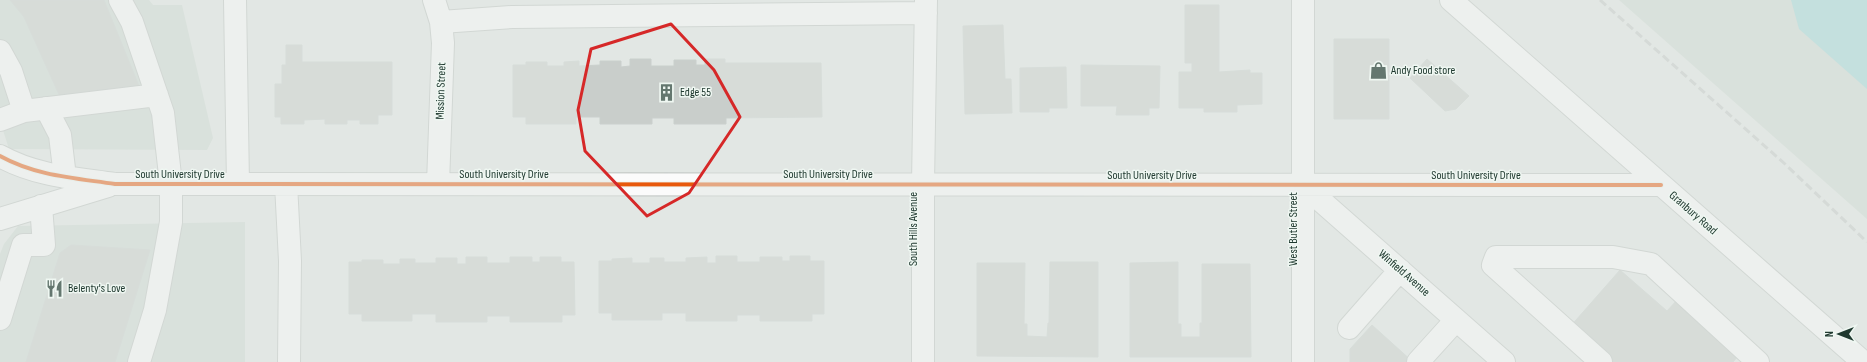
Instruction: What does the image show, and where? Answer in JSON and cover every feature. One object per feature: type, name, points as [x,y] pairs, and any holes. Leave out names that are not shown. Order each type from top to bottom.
[{"type":"street","points":[[120,0],[132,22],[163,113],[171,184],[170,230],[155,310],[139,362]]},
{"type":"street","points":[[235,0],[238,184]]},
{"type":"street","name":"Mission Street","points":[[434,0],[440,22],[443,43],[438,184]]},
{"type":"street","name":"West Butler Street","points":[[1303,0],[1304,362]]},
{"type":"street","name":"Granbury Road","points":[[1451,0],[1863,362]]},
{"type":"street","points":[[440,22],[512,17],[926,7]]},
{"type":"street","name":"South Hills Avenue","points":[[923,362],[923,184],[926,7]]},
{"type":"street","points":[[0,51],[11,71],[24,110]]},
{"type":"street","points":[[0,120],[24,110],[157,95]]},
{"type":"street","points":[[46,108],[60,135],[65,176]]},
{"type":"street","name":"South University Drive","points":[[0,156],[17,165],[42,173],[115,184],[1661,185]]},
{"type":"street","name":"South University Drive","points":[[0,219],[115,184]]},
{"type":"street","points":[[286,184],[290,261],[289,362]]},
{"type":"street","name":"Winfield Avenue","points":[[1303,185],[1504,362]]},
{"type":"street","points":[[0,319],[7,272],[23,245],[44,245],[41,206]]},
{"type":"street","points":[[1601,362],[1493,265],[1496,257],[1613,257],[1651,264],[1758,362]]},
{"type":"street","points":[[1349,328],[1400,270]]},
{"type":"street","points":[[1418,362],[1456,320]]},
{"type":"highlighted area","points":[[671,24],[714,70],[740,117],[689,193],[647,216],[585,151],[578,110],[591,49]]},
{"type":"shaded area","points":[[0,0],[149,0],[153,5],[182,5],[213,138],[207,150],[9,149],[0,121]]},
{"type":"shaded area","points":[[1619,0],[1867,0],[1867,219]]},
{"type":"shaded area","points":[[245,222],[245,362],[0,362],[0,254],[4,244],[18,226]]},
{"type":"water","points":[[1791,0],[1867,0],[1867,89],[1799,29]]},
{"type":"building","points":[[10,0],[104,0],[139,86],[61,99],[24,17]]},
{"type":"building","points":[[1185,5],[1219,5],[1219,72],[1250,70],[1250,73],[1262,73],[1262,104],[1237,105],[1237,112],[1204,112],[1204,108],[1179,108],[1179,72],[1192,72],[1192,63],[1185,63]]},
{"type":"building","points":[[1003,25],[1005,79],[1011,79],[1012,113],[965,114],[963,26]]},
{"type":"building","points":[[1334,39],[1389,39],[1389,119],[1334,119]]},
{"type":"building","points":[[286,45],[302,45],[302,62],[392,62],[392,115],[378,115],[378,124],[360,124],[360,120],[347,120],[347,124],[325,124],[325,119],[304,120],[304,124],[281,124],[281,117],[275,117],[275,84],[282,84],[282,65],[286,65]]},
{"type":"building","name":"Edge 55","points":[[630,59],[651,59],[651,66],[674,66],[674,60],[696,60],[696,65],[705,65],[705,59],[725,59],[725,63],[821,63],[822,117],[726,118],[726,124],[674,124],[674,118],[652,118],[652,124],[600,124],[600,117],[576,117],[576,124],[526,124],[526,117],[513,117],[513,65],[526,65],[526,62],[547,62],[547,66],[564,66],[564,62],[579,61],[579,66],[600,65],[600,61],[621,61],[621,67],[630,66]]},
{"type":"building","points":[[1427,59],[1469,96],[1456,109],[1445,111],[1410,78]]},
{"type":"building","points":[[1081,65],[1160,66],[1159,108],[1149,108],[1149,115],[1116,115],[1117,106],[1081,106]]},
{"type":"building","points":[[1066,67],[1067,108],[1049,108],[1049,112],[1020,112],[1020,68]]},
{"type":"building","points":[[71,245],[150,250],[115,362],[26,362],[60,253]]},
{"type":"building","points":[[716,256],[737,256],[737,262],[760,262],[760,257],[782,257],[782,261],[790,261],[790,256],[810,256],[810,261],[824,261],[824,314],[812,314],[812,321],[760,321],[760,315],[737,315],[737,321],[686,321],[686,313],[662,313],[662,320],[612,320],[612,313],[599,313],[599,261],[632,258],[632,263],[650,263],[650,258],[664,258],[664,262],[686,262],[686,258],[707,257],[707,263],[716,263]]},
{"type":"building","points":[[466,257],[487,257],[487,263],[510,263],[510,257],[532,257],[532,262],[540,262],[540,257],[561,257],[561,262],[574,262],[575,315],[562,315],[562,322],[510,322],[510,316],[487,316],[487,322],[436,322],[436,314],[412,314],[412,321],[362,321],[362,314],[349,314],[349,262],[362,262],[362,260],[383,260],[383,264],[400,264],[400,259],[415,259],[415,263],[436,263],[436,258],[457,258],[457,264],[466,264]]},
{"type":"building","points":[[1050,262],[1098,262],[1098,357],[977,356],[977,263],[1025,263],[1024,324],[1027,324],[1027,336],[1047,337],[1049,323]]},
{"type":"building","points":[[1178,262],[1178,324],[1181,324],[1181,337],[1200,337],[1200,323],[1202,323],[1202,264],[1250,264],[1251,357],[1130,357],[1130,263]]},
{"type":"building","points":[[1620,270],[1667,311],[1677,300],[1739,355],[1733,362],[1607,362],[1569,328]]},
{"type":"building","points":[[1372,325],[1413,362],[1350,362],[1350,349]]},
{"type":"railway","points":[[1600,0],[1785,164],[1867,242]]},
{"type":"cycle path","points":[[0,156],[14,163],[42,172],[71,178],[115,184],[1661,185]]},
{"type":"place","name":"Andy Food store","points":[[1378,70]]},
{"type":"place","name":"Edge 55","points":[[667,92]]},
{"type":"place","name":"Belenty's Love","points":[[55,288]]}]
